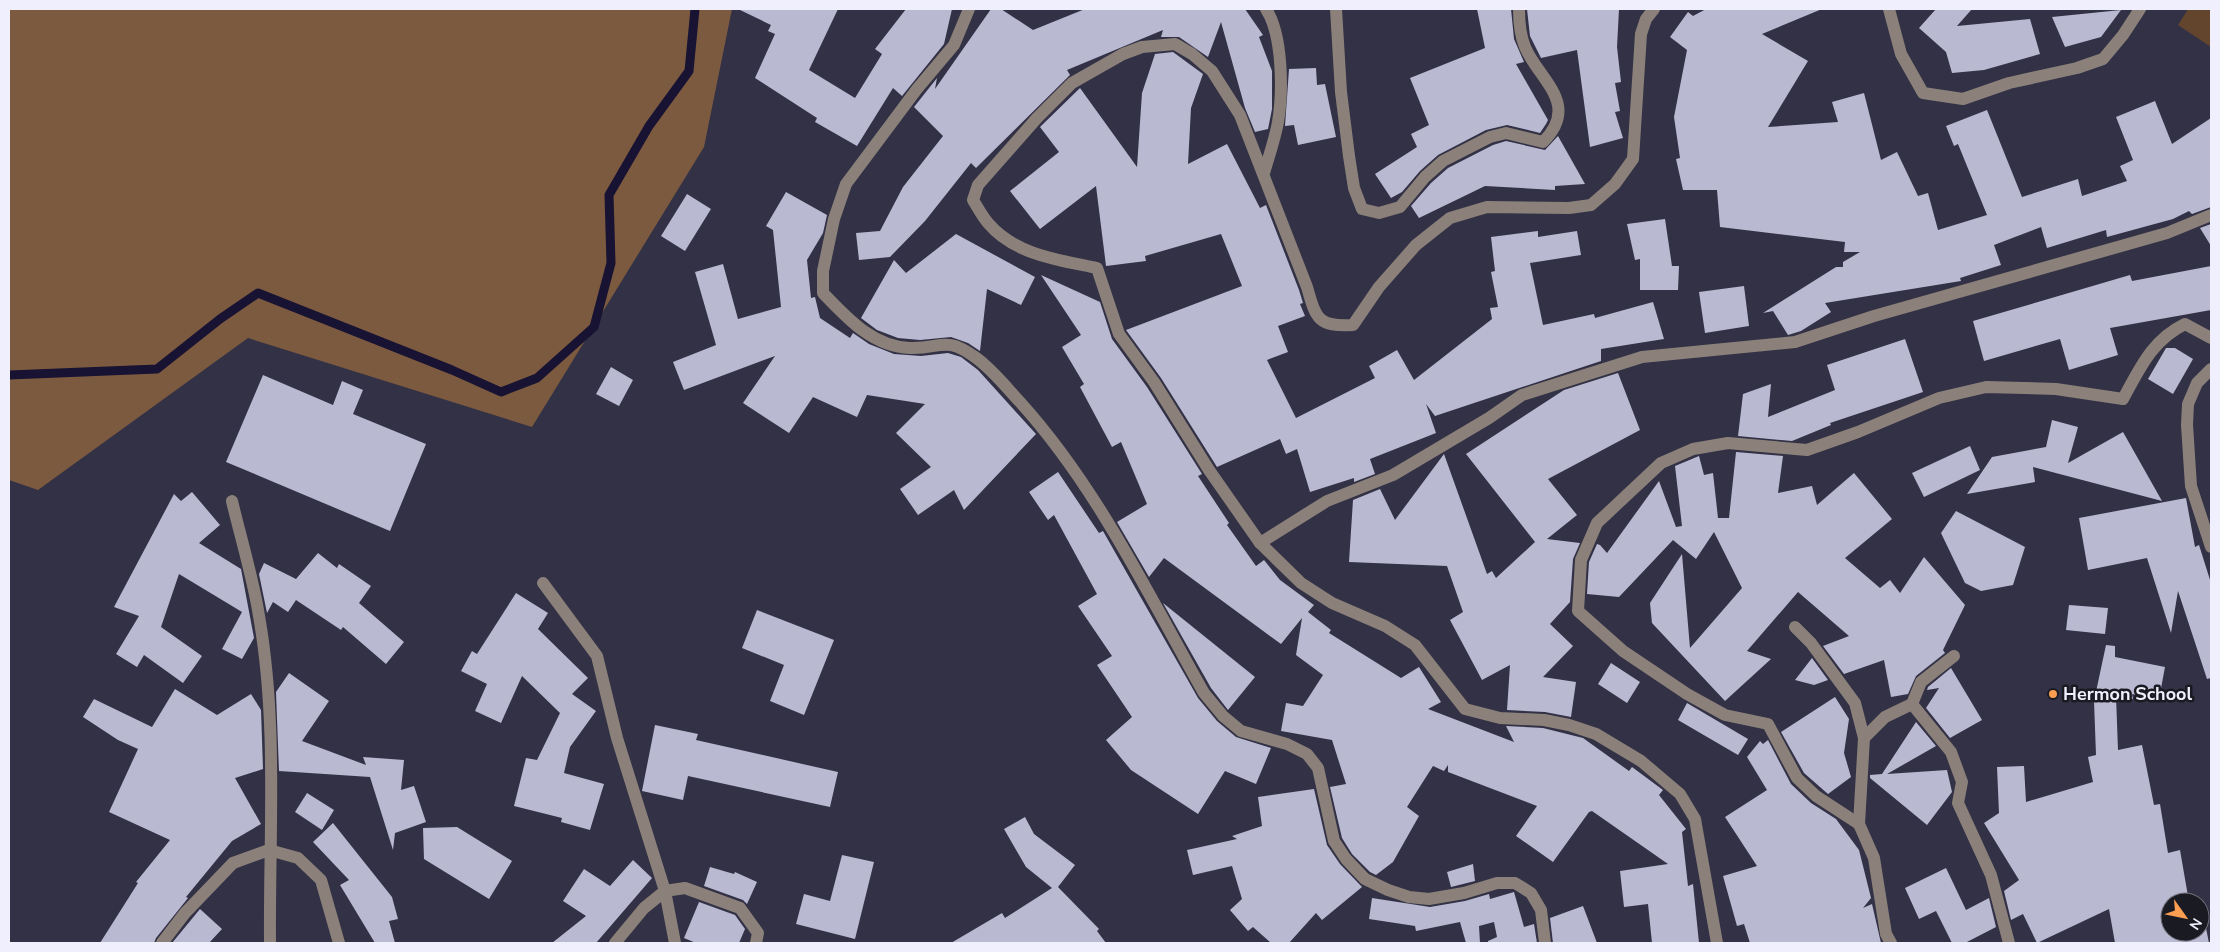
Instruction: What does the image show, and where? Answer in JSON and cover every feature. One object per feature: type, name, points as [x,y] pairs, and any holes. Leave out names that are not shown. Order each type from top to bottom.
[{"type":"street","points":[[969,9],[954,45],[917,89],[846,184],[834,219],[823,271],[823,293],[844,316],[867,335],[890,344],[911,348],[936,344],[956,345],[977,358],[1000,380],[1044,428],[1096,503],[1204,693],[1222,716],[1241,731],[1286,744],[1307,754],[1318,768],[1334,841],[1346,859],[1365,878],[1395,893],[1409,897],[1429,899],[1464,893],[1497,883],[1515,883],[1531,893],[1541,910],[1545,943]]},
{"type":"street","points":[[1264,174],[1278,122],[1280,83],[1278,43],[1266,9]]},
{"type":"street","points":[[1336,9],[1341,92],[1354,188],[1362,209],[1378,214],[1400,207],[1425,177],[1443,161],[1474,144],[1506,133],[1543,142],[1551,134],[1556,126],[1558,113],[1554,90],[1525,48],[1519,25],[1519,9]]},
{"type":"street","points":[[1654,9],[1646,19],[1641,34],[1633,159],[1615,184],[1591,205],[1552,208],[1487,207],[1450,218],[1416,245],[1379,287],[1354,325],[1331,326],[1314,314],[1307,287],[1240,115],[1212,71],[1192,54],[1175,44],[1142,46],[1123,54],[1072,83],[1037,118],[978,185],[973,200],[988,224],[1006,239],[1038,256],[1097,268],[1119,334],[1154,382],[1209,470],[1260,543],[1301,583],[1332,603],[1385,626],[1415,645],[1465,709],[1500,718],[1569,724],[1596,734],[1641,761],[1680,794],[1695,819],[1717,943]]},
{"type":"street","points":[[1889,9],[1901,54],[1923,93],[1964,99],[2009,83],[2077,68],[2103,59],[2123,35],[2140,9]]},
{"type":"street","points":[[1260,543],[1327,501],[1393,475],[1489,418],[1522,395],[1642,357],[1795,342],[1874,316],[2167,233],[2211,215]]},
{"type":"street","points":[[1859,824],[1816,796],[1798,778],[1768,724],[1725,715],[1687,694],[1623,651],[1578,611],[1581,560],[1597,523],[1661,463],[1693,449],[1728,443],[1806,450],[1858,432],[1939,398],[1986,387],[2056,389],[2123,399],[2148,354],[2168,332],[2185,324],[2211,338]]},
{"type":"street","points":[[2211,369],[2197,383],[2188,404],[2187,425],[2191,486],[2211,547]]},
{"type":"street","points":[[232,501],[259,616],[268,696],[271,790],[269,850],[270,943]]},
{"type":"street","points":[[542,583],[597,656],[617,738],[665,891],[675,943]]},
{"type":"street","points":[[1795,627],[1811,643],[1855,703],[1864,738],[1859,824],[1874,858],[1886,934],[1891,943]]},
{"type":"street","points":[[1864,738],[1885,717],[1912,704],[1921,682],[1954,656]]},
{"type":"street","points":[[1912,704],[1951,752],[1962,782],[1958,802],[1991,875],[2009,943]]},
{"type":"street","points":[[162,943],[185,914],[233,863],[269,850],[298,858],[321,880],[339,943]]},
{"type":"street","points":[[615,943],[644,908],[665,891],[685,888],[740,908],[758,933],[756,943]]},
{"type":"shaded area","points":[[9,9],[732,9],[704,147],[532,427],[248,338],[38,490],[9,480]]},
{"type":"shaded area","points":[[2188,9],[2211,9],[2211,47],[2178,25]]},
{"type":"building","points":[[738,9],[838,9],[809,70],[855,98],[882,54],[875,49],[906,9],[952,9],[944,44],[902,96],[893,88],[857,146],[815,122],[817,118],[755,78],[775,34],[768,31],[771,25]]},
{"type":"building","points":[[991,9],[1001,9],[1033,30],[1085,9],[1245,9],[1263,35],[1259,37],[1272,71],[1272,109],[1268,129],[1255,132],[1245,108],[1221,22],[1208,57],[1179,37],[1161,37],[1163,30],[1067,70],[1070,75],[976,168],[971,163],[925,221],[890,257],[859,260],[856,233],[880,231],[903,187],[943,136],[914,107],[937,78],[935,89]]},
{"type":"building","points":[[1477,9],[1511,9],[1514,39],[1524,62],[1516,64],[1548,120],[1540,133],[1507,125],[1486,130],[1438,155],[1420,171],[1402,192],[1391,198],[1375,174],[1417,147],[1411,134],[1429,125],[1410,78],[1485,48]]},
{"type":"building","points":[[1527,9],[1619,9],[1617,47],[1621,82],[1615,83],[1620,111],[1615,112],[1623,138],[1590,147],[1577,50],[1541,58],[1530,36]]},
{"type":"building","points":[[1706,9],[1822,9],[1762,34],[1808,61],[1768,127],[1838,122],[1832,102],[1864,93],[1881,160],[1897,152],[1918,196],[1928,193],[1938,230],[1987,215],[1958,144],[1954,146],[1946,126],[1987,110],[2022,197],[2078,179],[2082,196],[2127,181],[2120,166],[2133,160],[2116,117],[2155,101],[2172,144],[2211,118],[2211,207],[2192,214],[2189,211],[2173,219],[2107,237],[2106,230],[2047,248],[2041,227],[1994,245],[2001,265],[1960,278],[1961,281],[1825,303],[1831,312],[1801,331],[1788,335],[1773,311],[1763,313],[1836,267],[1843,267],[1843,262],[1860,252],[1844,252],[1845,242],[1720,227],[1717,190],[1683,190],[1676,159],[1680,158],[1674,117],[1687,50],[1670,37],[1688,12],[1693,16]]},
{"type":"building","points":[[1936,9],[1972,9],[1957,26],[2030,19],[2040,54],[1984,70],[1952,73],[1946,52],[1919,28]]},
{"type":"building","points":[[2121,10],[2101,37],[2065,47],[2052,17]]},
{"type":"building","points":[[1173,52],[1203,74],[1191,108],[1188,164],[1227,144],[1260,208],[1266,205],[1299,290],[1303,303],[1300,304],[1305,316],[1278,326],[1288,352],[1267,360],[1296,418],[1375,378],[1369,366],[1397,350],[1414,380],[1492,319],[1490,308],[1498,307],[1491,272],[1495,271],[1491,237],[1538,231],[1538,237],[1577,231],[1581,255],[1530,263],[1543,325],[1594,314],[1595,318],[1653,302],[1664,339],[1601,349],[1601,361],[1435,416],[1426,404],[1436,433],[1370,459],[1375,474],[1354,482],[1354,478],[1310,492],[1297,449],[1286,454],[1280,439],[1217,467],[1161,378],[1126,330],[1242,286],[1221,234],[1145,256],[1146,261],[1106,266],[1096,186],[1040,229],[1010,191],[1059,152],[1040,127],[1080,88],[1137,167],[1142,93],[1155,54]]},
{"type":"building","points":[[1316,68],[1317,85],[1325,84],[1336,137],[1298,145],[1294,125],[1285,126],[1289,69]]},
{"type":"building","points":[[1558,136],[1585,184],[1555,186],[1555,190],[1485,186],[1419,218],[1411,206],[1431,183],[1448,168],[1493,145],[1506,141],[1545,150]]},
{"type":"building","points":[[786,192],[827,215],[823,233],[807,260],[811,298],[815,297],[820,318],[850,338],[853,333],[869,344],[894,354],[921,356],[948,353],[961,357],[978,370],[1036,434],[964,510],[954,490],[918,515],[900,489],[931,467],[896,433],[925,404],[867,395],[857,417],[813,397],[789,433],[743,403],[775,356],[684,390],[673,362],[716,345],[695,272],[723,264],[738,319],[781,307],[773,230],[766,226]]},
{"type":"building","points":[[687,194],[711,209],[685,251],[661,236]]},
{"type":"building","points":[[1665,219],[1672,266],[1679,266],[1678,290],[1640,290],[1640,259],[1635,260],[1627,224]]},
{"type":"building","points":[[2211,224],[2211,246],[2200,228]]},
{"type":"building","points":[[956,234],[1035,277],[1021,305],[987,289],[980,351],[968,343],[951,337],[920,340],[898,338],[877,330],[861,318],[894,260],[906,273]]},
{"type":"building","points":[[2211,266],[2211,310],[2110,328],[2118,355],[2069,370],[2060,339],[1984,361],[1973,321],[2130,275],[2132,281]]},
{"type":"building","points":[[1041,275],[1100,302],[1112,339],[1147,387],[1202,474],[1198,476],[1229,523],[1227,525],[1256,566],[1264,560],[1280,580],[1314,605],[1308,612],[1331,630],[1329,633],[1401,678],[1419,667],[1441,702],[1428,709],[1514,742],[1506,726],[1543,728],[1583,738],[1629,771],[1632,767],[1663,790],[1659,795],[1686,829],[1682,832],[1688,886],[1693,884],[1699,943],[1652,943],[1648,904],[1624,907],[1620,871],[1668,864],[1592,811],[1589,812],[1553,862],[1516,836],[1537,806],[1448,772],[1448,765],[1444,771],[1433,766],[1407,807],[1419,816],[1393,862],[1376,875],[1370,872],[1352,854],[1342,838],[1330,787],[1346,784],[1332,740],[1281,731],[1286,703],[1303,706],[1323,675],[1296,655],[1302,618],[1281,644],[1164,558],[1149,577],[1117,522],[1147,504],[1121,442],[1112,447],[1080,387],[1084,384],[1062,347],[1081,335]]},
{"type":"building","points":[[1744,286],[1749,326],[1705,333],[1699,292]]},
{"type":"building","points":[[1905,339],[1923,392],[1830,423],[1831,425],[1792,441],[1738,436],[1743,394],[1771,384],[1768,417],[1835,390],[1827,365]]},
{"type":"building","points":[[2166,348],[2175,348],[2193,359],[2173,394],[2148,379]]},
{"type":"building","points":[[611,367],[633,380],[619,406],[596,394]]},
{"type":"building","points":[[1618,373],[1640,430],[1548,479],[1577,515],[1547,539],[1580,543],[1573,559],[1570,602],[1550,624],[1573,646],[1543,677],[1576,682],[1571,717],[1545,712],[1507,710],[1510,665],[1482,680],[1450,620],[1463,612],[1447,566],[1349,562],[1353,500],[1380,489],[1395,520],[1444,454],[1487,574],[1492,571],[1496,578],[1535,542],[1466,454],[1564,390]]},
{"type":"building","points":[[263,375],[333,405],[342,381],[363,390],[353,414],[426,444],[390,531],[226,462]]},
{"type":"building","points":[[2052,420],[2078,427],[2068,463],[2123,432],[2162,501],[2033,467],[2035,482],[1967,494],[1992,457],[2046,447]]},
{"type":"building","points":[[1970,446],[1980,470],[1924,497],[1912,473]]},
{"type":"building","points":[[1736,452],[1783,456],[1778,493],[1812,486],[1817,505],[1854,473],[1892,519],[1845,558],[1880,588],[1890,580],[1900,593],[1924,557],[1965,605],[1943,650],[1945,653],[1916,676],[1908,694],[1891,697],[1884,660],[1844,674],[1823,646],[1849,636],[1798,592],[1747,651],[1771,659],[1725,701],[1652,623],[1650,603],[1682,554],[1690,648],[1742,588],[1714,532],[1696,559],[1673,540],[1619,597],[1587,594],[1589,562],[1597,544],[1607,553],[1659,481],[1676,527],[1682,526],[1675,466],[1699,456],[1704,475],[1713,473],[1718,518],[1729,518]]},
{"type":"building","points":[[1058,472],[1099,533],[1103,531],[1198,698],[1217,721],[1236,737],[1271,748],[1256,784],[1225,771],[1198,814],[1131,770],[1106,740],[1132,717],[1097,665],[1112,656],[1078,606],[1097,594],[1054,515],[1048,520],[1029,492]]},
{"type":"building","points":[[192,492],[220,525],[199,543],[241,569],[254,638],[242,659],[222,649],[242,612],[179,574],[161,627],[202,656],[183,683],[144,655],[137,667],[116,654],[139,616],[114,607],[174,494],[181,501]]},
{"type":"building","points":[[2186,498],[2195,547],[2199,545],[2211,583],[2211,678],[2207,679],[2178,591],[2171,633],[2147,558],[2088,570],[2079,518]]},
{"type":"building","points":[[1956,511],[2025,547],[2013,585],[1981,591],[1965,583],[1941,533]]},
{"type":"building","points":[[318,553],[337,568],[339,564],[371,586],[359,603],[404,642],[386,664],[343,627],[341,630],[296,600],[288,612],[273,602],[267,613],[259,574],[264,563],[296,579]]},
{"type":"building","points":[[516,593],[548,613],[538,629],[588,678],[572,694],[596,711],[570,747],[564,773],[604,784],[590,830],[561,822],[562,818],[514,806],[526,758],[537,760],[560,713],[522,676],[501,723],[475,711],[487,684],[461,671],[472,651],[477,654]]},
{"type":"building","points":[[1163,603],[1255,677],[1228,710],[1211,688]]},
{"type":"building","points":[[2069,605],[2108,608],[2105,634],[2066,630]]},
{"type":"building","points":[[757,610],[834,640],[804,715],[770,701],[784,665],[742,648]]},
{"type":"building","points":[[2106,645],[2115,646],[2115,657],[2165,667],[2159,699],[2132,694],[2133,699],[2116,696],[2118,750],[2142,745],[2154,805],[2160,804],[2168,853],[2180,850],[2187,892],[2160,892],[2160,942],[2209,943],[2115,943],[2109,909],[2037,943],[2023,914],[2011,920],[2004,891],[2019,880],[1984,823],[1999,813],[1997,767],[2024,766],[2026,802],[2093,782],[2088,757],[2096,755],[2094,701]]},
{"type":"building","points":[[1812,658],[1828,680],[1814,685],[1795,680]]},
{"type":"building","points":[[1611,663],[1640,682],[1627,703],[1598,684]]},
{"type":"building","points":[[1951,668],[1982,720],[1950,738],[1926,708],[1939,688],[1927,690],[1928,687]]},
{"type":"building","points":[[289,673],[329,701],[302,741],[366,765],[363,757],[404,760],[401,790],[414,786],[426,822],[395,833],[393,850],[370,777],[279,771],[276,692]]},
{"type":"building","points":[[175,689],[217,715],[251,694],[261,710],[263,769],[235,778],[261,824],[232,841],[186,897],[188,898],[154,943],[100,943],[138,883],[136,882],[170,840],[109,812],[138,749],[118,740],[83,717],[94,699],[152,727]]},
{"type":"building","points":[[1835,697],[1849,719],[1844,753],[1851,777],[1828,794],[1804,773],[1781,732]]},
{"type":"building","points":[[1687,703],[1748,739],[1738,755],[1678,720]]},
{"type":"building","points":[[1916,722],[1936,746],[1887,774],[1947,770],[1952,792],[1927,825],[1870,778],[1870,775],[1882,774]]},
{"type":"building","points":[[655,725],[698,734],[696,740],[838,772],[830,807],[688,776],[683,800],[642,791]]},
{"type":"building","points":[[1768,740],[1791,784],[1811,803],[1836,819],[1859,850],[1871,898],[1863,908],[1872,904],[1881,943],[1750,943],[1744,924],[1737,926],[1723,876],[1757,866],[1725,817],[1767,790],[1747,757],[1760,741],[1763,744]]},
{"type":"building","points":[[1314,789],[1327,845],[1340,864],[1362,887],[1322,920],[1316,913],[1289,943],[1271,943],[1253,927],[1248,931],[1230,910],[1242,899],[1232,866],[1193,875],[1187,850],[1237,839],[1232,836],[1262,826],[1258,797]]},
{"type":"building","points":[[307,793],[334,810],[322,830],[295,812]]},
{"type":"building","points":[[1025,817],[1034,834],[1075,865],[1058,887],[1099,929],[1097,931],[1106,943],[951,943],[1002,913],[1005,918],[1052,888],[1026,867],[1004,829]]},
{"type":"building","points":[[333,823],[392,897],[398,919],[389,921],[395,943],[375,943],[340,885],[349,880],[313,842]]},
{"type":"building","points":[[457,827],[512,861],[489,899],[424,859],[423,828]]},
{"type":"building","points":[[842,855],[874,862],[855,939],[796,924],[804,894],[830,901]]},
{"type":"building","points":[[633,860],[652,878],[596,943],[552,943],[586,916],[563,901],[584,869],[610,886]]},
{"type":"building","points":[[1473,864],[1475,881],[1451,887],[1447,872]]},
{"type":"building","points":[[710,867],[734,874],[735,872],[757,882],[747,904],[743,900],[704,886]]},
{"type":"building","points":[[1946,868],[1966,910],[1989,898],[1996,927],[1965,943],[1952,943],[1936,911],[1919,919],[1905,888]]},
{"type":"building","points":[[1514,892],[1524,927],[1534,924],[1537,943],[1488,943],[1488,941],[1497,937],[1494,922],[1479,926],[1480,943],[1466,943],[1460,922],[1416,931],[1415,926],[1369,919],[1372,898],[1430,907],[1465,901],[1489,894],[1490,899]]},
{"type":"building","points":[[699,902],[735,915],[745,929],[739,943],[696,943],[684,938]]},
{"type":"building","points":[[1583,906],[1597,943],[1553,943],[1550,918]]},
{"type":"building","points":[[200,909],[222,929],[209,943],[172,943]]},
{"type":"waterway","points":[[9,375],[157,369],[220,319],[258,293],[452,370],[501,392],[537,378],[594,327],[611,263],[609,195],[649,126],[689,71],[695,9]]},
{"type":"place","name":"Hermon School","points":[[2053,694]]}]
